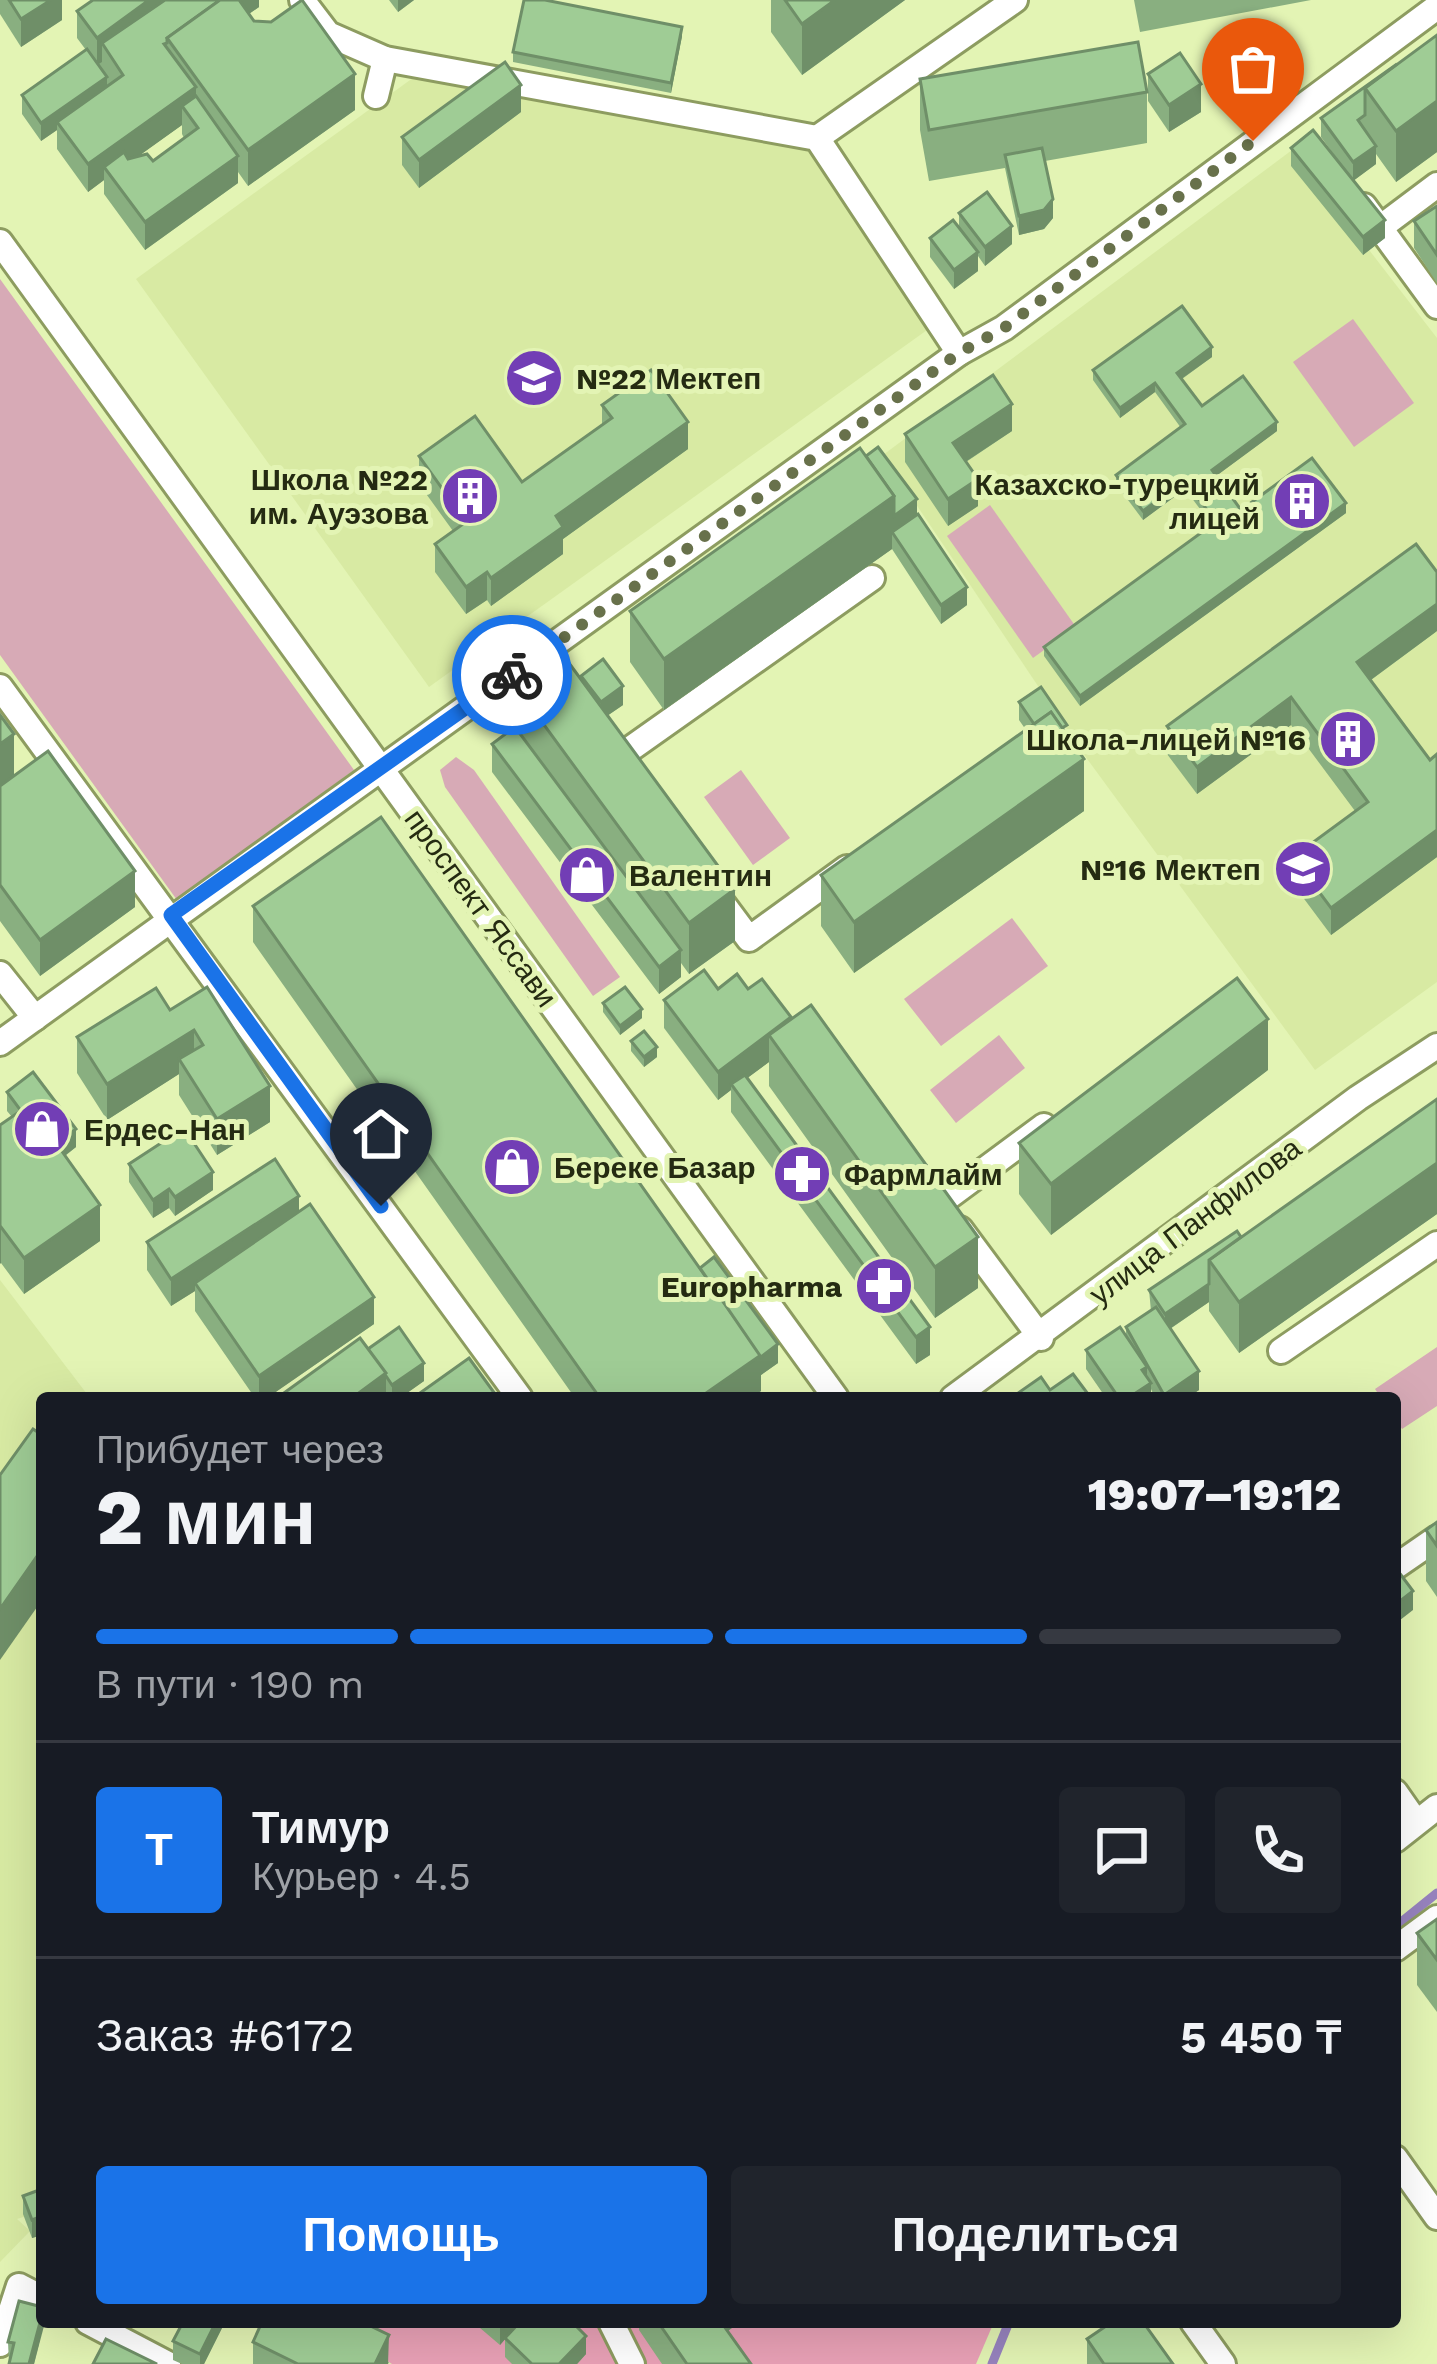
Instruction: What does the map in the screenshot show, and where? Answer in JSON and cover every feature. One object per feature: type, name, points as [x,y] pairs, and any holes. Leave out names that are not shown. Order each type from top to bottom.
[{"type":"street","points":[[302,0],[328,34],[385,59],[817,137],[1016,0]]},
{"type":"street","points":[[0,1043],[171,915],[959,353],[1004,328],[1437,7]]},
{"type":"street","points":[[376,96],[385,59]]},
{"type":"street","points":[[1289,115],[1310,139]]},
{"type":"street","points":[[817,137],[959,353]]},
{"type":"street","points":[[1381,227],[1437,184]]},
{"type":"street","points":[[1353,192],[1437,306]]},
{"type":"street","name":"проспект Яссави","points":[[0,242],[832,1392]]},
{"type":"street","points":[[615,759],[872,578]]},
{"type":"street","points":[[538,656],[558,682]]},
{"type":"street","points":[[0,687],[516,1392]]},
{"type":"street","points":[[696,867],[749,939],[877,846]]},
{"type":"street","points":[[0,974],[34,1018]]},
{"type":"street","name":"улица Панфилова","points":[[962,1392],[1041,1338],[1358,1098],[1436,1049]]},
{"type":"street","points":[[1041,1338],[933,1193],[1067,1108]]},
{"type":"street","points":[[1281,1351],[1437,1244]]},
{"type":"street","points":[[1401,1563],[1437,1538]]},
{"type":"street","points":[[1401,1796],[1426,1815],[1401,1835]]},
{"type":"street","points":[[1401,1945],[1437,1918]]},
{"type":"street","points":[[1401,2166],[1437,2217]]},
{"type":"street","points":[[0,2344],[20,2286],[36,2295]]},
{"type":"street","points":[[99,2328],[168,2364]]},
{"type":"street","points":[[613,2328],[632,2364]]},
{"type":"street","points":[[1197,2328],[1223,2364]]},
{"type":"shaded area","name":"№22 Мектеп","points":[[439,59],[812,141],[941,320],[429,687],[136,279]]},
{"type":"shaded area","points":[[1292,150],[1437,338],[1437,982],[1315,1070],[1085,756],[883,455]]},
{"type":"shaded area","points":[[0,279],[354,770],[177,900],[0,655]]},
{"type":"shaded area","points":[[1353,319],[1414,403],[1354,447],[1293,362]]},
{"type":"shaded area","points":[[990,505],[1076,627],[1033,658],[947,536]]},
{"type":"shaded area","points":[[456,757],[474,770],[620,977],[593,996],[445,787],[440,770]]},
{"type":"shaded area","points":[[741,770],[790,838],[753,865],[704,797]]},
{"type":"shaded area","points":[[1012,918],[1048,966],[941,1046],[904,999]]},
{"type":"shaded area","points":[[999,1035],[1025,1068],[956,1123],[930,1090]]},
{"type":"shaded area","points":[[0,1280],[85,1392],[36,1392],[36,2213],[17,2219],[30,2231],[0,2262]]},
{"type":"shaded area","points":[[1437,1347],[1437,1406],[1402,1429],[1401,1392],[1375,1389]]},
{"type":"shaded area","points":[[332,2328],[991,2328],[976,2364],[392,2364]]},
{"type":"building","points":[[9,0],[51,0],[21,19]]},
{"type":"building","points":[[93,0],[149,0],[97,38],[77,11]]},
{"type":"building","points":[[165,0],[220,0],[164,44],[196,87],[88,164],[57,122],[123,75],[102,43]]},
{"type":"building","points":[[220,0],[239,0],[254,21],[271,22],[302,0],[355,74],[248,150],[167,38]]},
{"type":"building","points":[[524,0],[682,27],[671,83],[513,52]]},
{"type":"building","points":[[785,0],[835,0],[802,24]]},
{"type":"building","points":[[1437,35],[1437,101],[1396,131],[1365,88]]},
{"type":"building","points":[[1138,42],[1147,92],[929,130],[920,79]]},
{"type":"building","points":[[87,49],[107,77],[41,123],[22,95]]},
{"type":"building","points":[[1180,53],[1201,84],[1169,105],[1148,74]]},
{"type":"building","points":[[505,62],[521,85],[419,160],[402,137]]},
{"type":"building","points":[[1397,64],[1365,88],[1365,115],[1358,120],[1376,146],[1353,162],[1321,118]]},
{"type":"building","points":[[196,96],[238,156],[145,222],[104,167],[124,152],[128,159],[147,154],[153,161],[198,128],[182,106]]},
{"type":"building","points":[[1313,130],[1385,220],[1363,237],[1291,148]]},
{"type":"building","points":[[1042,148],[1053,199],[1044,210],[1019,216],[1005,155]]},
{"type":"building","points":[[987,192],[1012,226],[985,247],[959,213]]},
{"type":"building","points":[[1437,206],[1437,255],[1414,221]]},
{"type":"building","points":[[953,220],[978,252],[954,270],[930,238]]},
{"type":"building","name":"Казахско-турецкий лицей","points":[[1182,306],[1212,347],[1177,373],[1202,406],[1243,376],[1277,422],[1212,470],[1241,510],[1312,458],[1346,503],[1080,696],[1044,647],[1216,522],[1185,480],[1143,511],[1116,475],[1185,424],[1155,383],[1120,408],[1093,370]]},
{"type":"building","name":"Школа №22 им. Ауэзова","points":[[651,370],[688,422],[556,516],[563,527],[491,578],[487,572],[466,587],[435,544],[466,522],[419,456],[475,416],[522,482],[612,418],[602,405]]},
{"type":"building","points":[[993,375],[1012,404],[953,443],[978,479],[948,499],[905,434]]},
{"type":"building","points":[[878,447],[917,499],[894,516],[894,496],[866,456]]},
{"type":"building","points":[[860,448],[894,496],[664,659],[630,611]]},
{"type":"building","points":[[918,514],[967,587],[941,605],[892,532]]},
{"type":"building","name":"Школа-лицей №16","points":[[1416,544],[1437,572],[1437,604],[1357,662],[1430,760],[1437,754],[1437,830],[1331,908],[1293,857],[1368,802],[1291,697],[1197,767],[1167,726]]},
{"type":"building","points":[[566,659],[735,889],[689,923],[520,692]]},
{"type":"building","points":[[603,659],[623,686],[601,702],[581,676]]},
{"type":"building","points":[[1041,687],[1067,725],[1062,728],[1051,712],[1034,724],[1019,702]]},
{"type":"building","points":[[1051,712],[1084,759],[854,922],[821,875]]},
{"type":"building","points":[[0,715],[14,734],[0,744]]},
{"type":"building","points":[[515,727],[681,950],[659,967],[492,744]]},
{"type":"building","points":[[48,751],[135,871],[40,940],[0,885],[0,786]]},
{"type":"building","name":"Береке Базар","points":[[381,817],[761,1355],[708,1392],[596,1392],[253,906]]},
{"type":"building","points":[[704,970],[718,989],[737,974],[748,989],[762,979],[791,1017],[718,1072],[664,1000]]},
{"type":"building","points":[[1237,978],[1268,1019],[1051,1184],[1019,1143]]},
{"type":"building","points":[[207,987],[270,1086],[217,1119],[179,1059],[203,1045],[194,1030],[107,1084],[77,1037],[156,988],[170,1010]]},
{"type":"building","points":[[625,987],[642,1009],[620,1026],[603,1003]]},
{"type":"building","points":[[811,1005],[978,1237],[935,1267],[769,1035]]},
{"type":"building","points":[[644,1031],[657,1047],[644,1057],[631,1041]]},
{"type":"building","points":[[33,1072],[76,1129],[56,1144],[29,1105],[21,1111],[7,1092]]},
{"type":"building","points":[[745,1075],[930,1327],[916,1337],[731,1084]]},
{"type":"building","points":[[1437,1099],[1437,1163],[1239,1302],[1209,1260]]},
{"type":"building","points":[[29,1105],[100,1205],[24,1258],[0,1228],[0,1125]]},
{"type":"building","points":[[184,1128],[213,1172],[175,1197],[169,1189],[153,1200],[129,1164]]},
{"type":"building","points":[[275,1159],[299,1196],[171,1279],[147,1242]]},
{"type":"building","points":[[310,1204],[374,1297],[259,1376],[195,1283]]},
{"type":"building","points":[[1237,1231],[1241,1237],[1209,1260],[1209,1284],[1165,1314],[1149,1290]]},
{"type":"building","points":[[714,1257],[778,1344],[761,1357],[700,1268]]},
{"type":"building","points":[[1156,1307],[1199,1371],[1162,1392],[1126,1327]]},
{"type":"building","points":[[399,1327],[424,1363],[392,1385],[368,1349]]},
{"type":"building","points":[[1120,1327],[1147,1367],[1142,1370],[1151,1383],[1137,1392],[1115,1392],[1086,1350]]},
{"type":"building","points":[[360,1338],[386,1373],[360,1392],[285,1392]]},
{"type":"building","points":[[469,1358],[494,1392],[421,1392]]},
{"type":"building","points":[[1073,1374],[1086,1392],[1020,1392],[1041,1377],[1050,1390]]},
{"type":"building","points":[[36,1431],[36,1558],[0,1609],[0,1475]]},
{"type":"building","points":[[1437,1522],[1437,1546],[1426,1530]]},
{"type":"building","points":[[1401,1575],[1413,1591],[1401,1600]]},
{"type":"building","points":[[1437,1919],[1437,1960],[1417,1933]]},
{"type":"building","points":[[36,2191],[36,2218],[32,2220],[23,2196]]},
{"type":"building","points":[[19,2301],[36,2305],[39,2328],[29,2364],[9,2364],[14,2343],[8,2342]]},
{"type":"building","points":[[180,2328],[213,2328],[200,2354],[173,2341]]},
{"type":"building","points":[[259,2328],[374,2328],[389,2335],[375,2364],[298,2364],[253,2342]]},
{"type":"building","points":[[514,2328],[578,2328],[586,2336],[559,2364],[532,2364],[505,2338]]},
{"type":"building","points":[[662,2328],[725,2328],[751,2364],[687,2364]]},
{"type":"building","points":[[1103,2328],[1147,2328],[1173,2364],[1104,2364],[1087,2339]]},
{"type":"building","points":[[106,2339],[157,2364],[93,2364]]},
{"type":"waterway","points":[[1401,1922],[1437,1893]]},
{"type":"waterway","points":[[992,2364],[1007,2328]]},
{"type":"way so far","points":[[512,675],[959,353],[1004,328],[1253,141]]},
{"type":"place","name":"№22 Мектеп","points":[[534,378]]},
{"type":"place","name":"Школа №22 им. Ауэзова","points":[[470,496]]},
{"type":"place","name":"Казахско-турецкий лицей","points":[[1302,501]]},
{"type":"place","name":"Школа-лицей №16","points":[[1348,739]]},
{"type":"place","name":"№16 Мектеп","points":[[1303,869]]},
{"type":"place","name":"Валентин","points":[[587,875]]},
{"type":"place","name":"Ердес-Нан","points":[[42,1129]]},
{"type":"place","name":"Береке Базар","points":[[512,1167]]},
{"type":"place","name":"Фармлайм","points":[[802,1174]]},
{"type":"place","name":"Europharma","points":[[884,1286]]},
{"type":"route","points":[[381,1206],[171,915],[512,675]]}]
